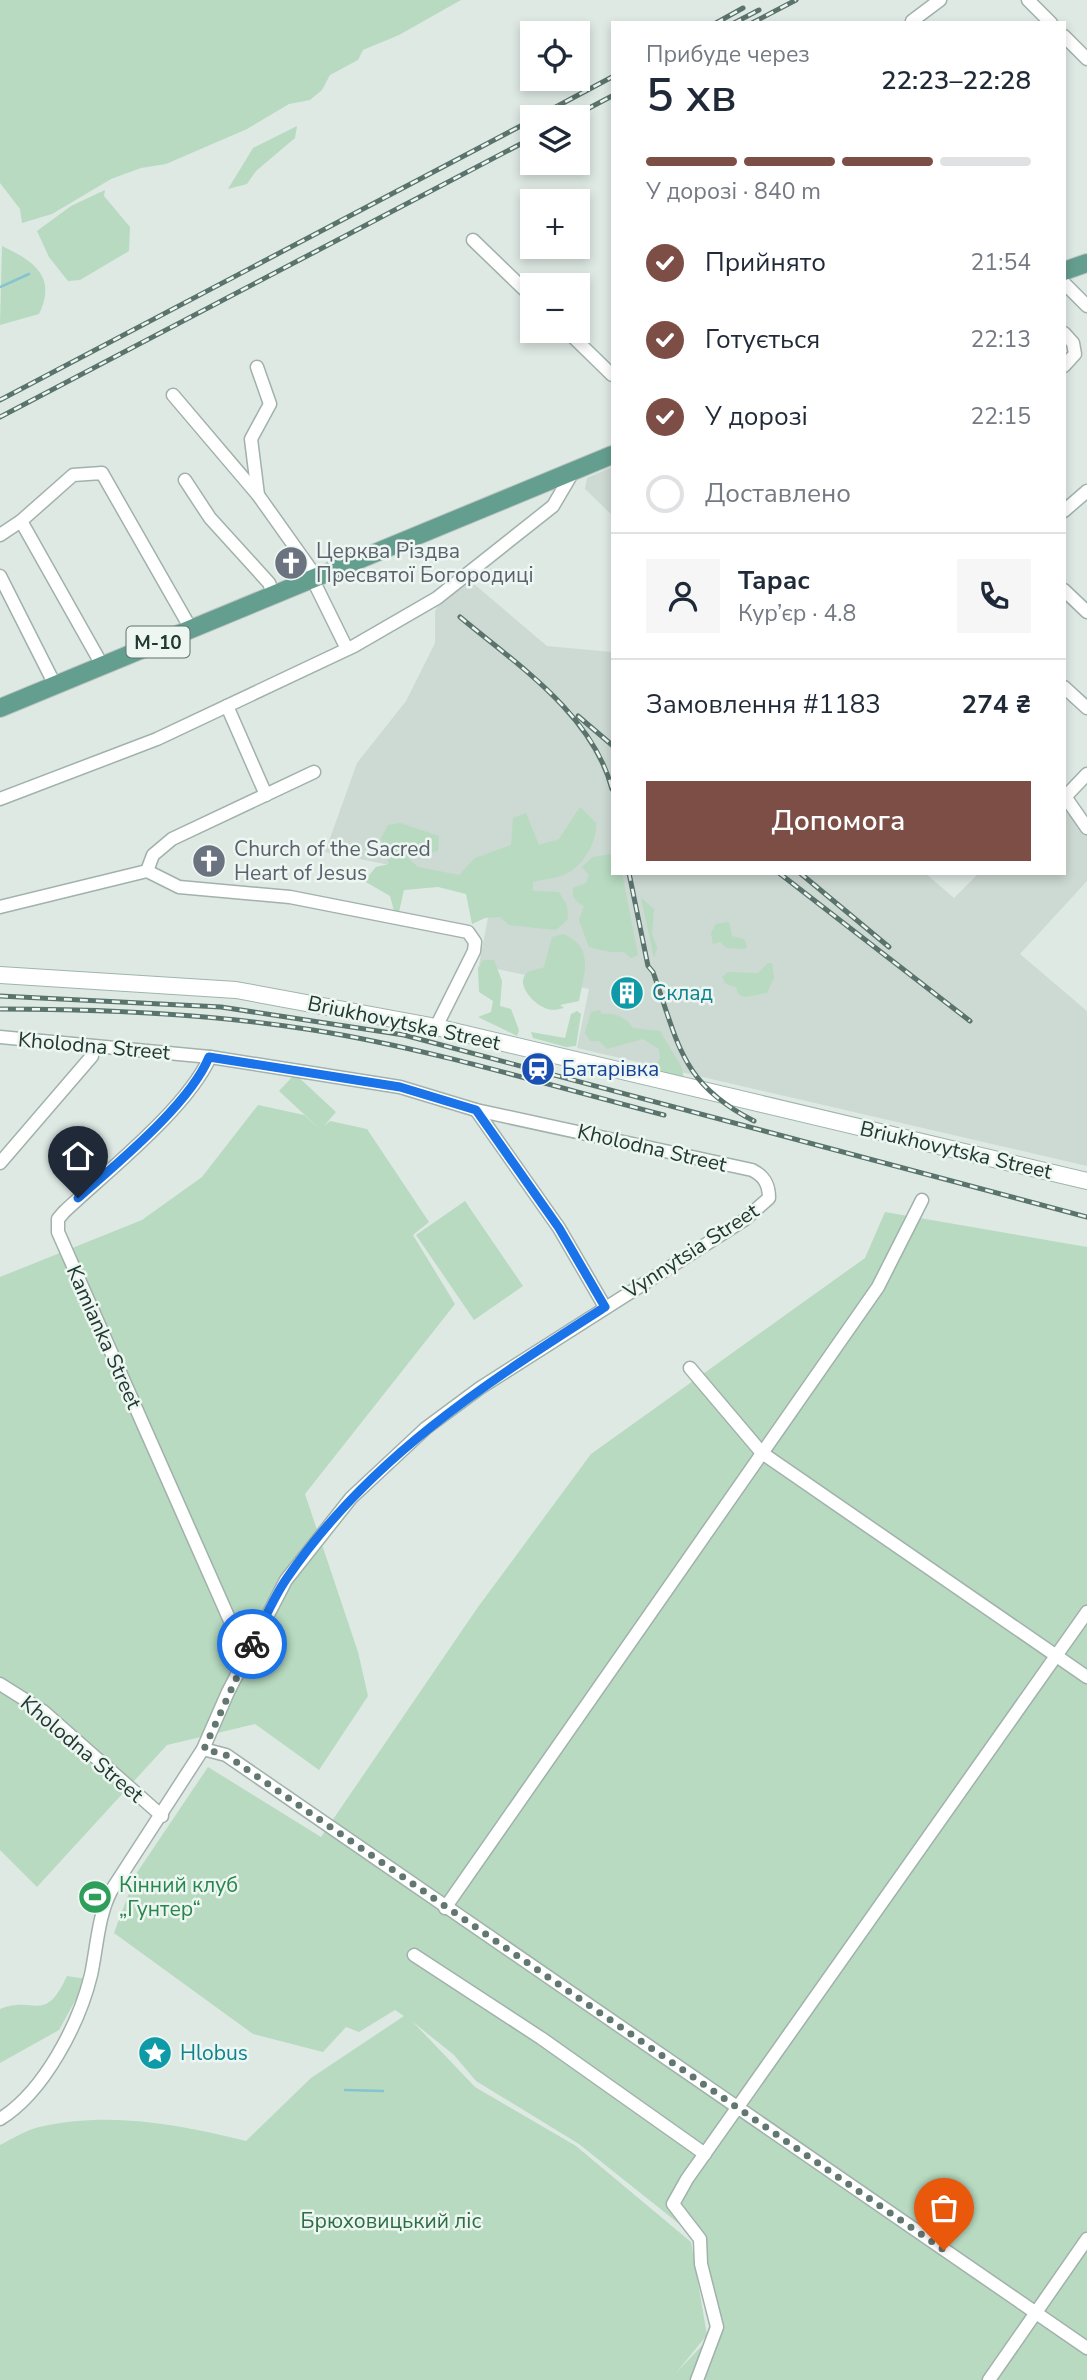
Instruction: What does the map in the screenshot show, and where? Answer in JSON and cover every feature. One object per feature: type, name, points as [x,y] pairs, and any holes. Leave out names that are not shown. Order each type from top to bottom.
[{"type":"main road","points":[[1066,270],[1087,263]]},
{"type":"main road","name":"М-10","points":[[0,708],[611,455]]},
{"type":"main road","name":"Briukhovytska Street","points":[[0,975],[236,990],[436,1027],[1087,1181]]},
{"type":"street","points":[[912,21],[940,0]]},
{"type":"street","points":[[1028,0],[1049,21]]},
{"type":"street","points":[[1066,38],[1087,59]]},
{"type":"street","points":[[473,240],[520,285]]},
{"type":"street","points":[[1066,285],[1087,306]]},
{"type":"street","points":[[1066,335],[1073,343],[1075,354],[1066,364]]},
{"type":"street","points":[[579,343],[611,374]]},
{"type":"street","points":[[257,367],[270,404],[251,439],[258,495]]},
{"type":"street","points":[[173,395],[258,495],[315,579],[347,649]]},
{"type":"street","points":[[0,799],[157,739],[347,649],[438,598],[553,506],[573,472]]},
{"type":"street","points":[[0,535],[21,522],[73,475],[102,473],[191,629]]},
{"type":"street","points":[[185,480],[210,518],[269,583],[274,596]]},
{"type":"street","points":[[1066,509],[1087,491]]},
{"type":"street","points":[[21,522],[102,665]]},
{"type":"street","points":[[0,576],[55,685]]},
{"type":"street","points":[[1066,592],[1087,612]]},
{"type":"street","points":[[1066,689],[1087,708]]},
{"type":"street","points":[[227,706],[266,795]]},
{"type":"street","points":[[147,871],[153,855],[172,839],[314,772]]},
{"type":"street","points":[[1066,795],[1087,774]]},
{"type":"street","points":[[1066,797],[1087,828]]},
{"type":"street","points":[[0,907],[147,871],[179,887],[290,897],[468,932],[475,942],[474,951],[436,1027]]},
{"type":"street","name":"Kholodna Street","points":[[0,1038],[209,1057],[400,1087],[476,1110],[751,1170],[763,1177],[769,1198]]},
{"type":"street","points":[[0,1163],[92,1056],[90,1045]]},
{"type":"street","name":"Kamianka Street","points":[[209,1057],[188,1089],[134,1149],[64,1212],[58,1219],[58,1232],[246,1657]]},
{"type":"street","points":[[476,1110],[559,1228],[605,1307]]},
{"type":"street","name":"Vynnytsia Street","points":[[0,2119],[36,2087],[60,2049],[90,1978],[103,1906],[204,1749],[246,1657],[286,1580],[351,1499],[426,1428],[480,1388],[744,1220],[769,1198]]},
{"type":"street","points":[[445,1908],[878,1287],[922,1200]]},
{"type":"street","points":[[690,1368],[762,1453],[1087,1677]]},
{"type":"street","points":[[697,2380],[717,2327],[701,2264],[700,2239],[673,2204],[687,2179],[1087,1612]]},
{"type":"street","name":"Kholodna Street","points":[[0,1684],[43,1712],[162,1816]]},
{"type":"street","points":[[204,1749],[226,1755],[1087,2348]]},
{"type":"street","points":[[414,1955],[541,2038],[705,2154]]},
{"type":"street","points":[[989,2380],[1087,2239]]},
{"type":"shaded area","points":[[611,467],[611,514],[585,489],[587,478]]},
{"type":"shaded area","points":[[468,579],[547,646],[611,652],[611,875],[927,875],[954,898],[977,875],[1066,875],[1066,805],[1087,832],[1087,881],[1020,954],[1087,1011],[1087,1166],[577,1048],[589,989],[479,965],[494,886],[325,852],[357,763],[406,701],[435,643],[435,611],[443,597]]},
{"type":"green space","points":[[0,0],[461,0],[399,35],[363,50],[358,60],[330,75],[322,90],[310,100],[289,104],[247,129],[166,164],[141,168],[111,179],[52,214],[22,223],[20,209],[0,183]]},
{"type":"green space","points":[[297,126],[295,138],[256,171],[247,184],[228,189],[253,148]]},
{"type":"green space","points":[[105,190],[104,196],[130,227],[129,251],[80,280],[68,281],[49,257],[37,231],[71,206]]},
{"type":"green space","points":[[2,246],[33,264],[44,280],[45,290],[39,314],[0,325]]},
{"type":"green space","points":[[580,807],[596,823],[594,839],[587,854],[569,873],[533,882],[533,891],[559,892],[567,906],[568,919],[556,930],[509,925],[500,917],[485,918],[472,924],[466,894],[438,887],[404,890],[399,912],[394,911],[390,896],[364,881],[376,867],[389,864],[381,838],[388,825],[400,823],[439,836],[438,851],[408,858],[418,867],[459,875],[475,858],[511,845],[513,818],[526,813],[539,845],[559,839]]},
{"type":"green space","points":[[611,854],[611,875],[622,875],[638,955],[631,958],[624,952],[589,947],[579,920],[584,906],[573,897],[573,888],[586,883],[589,875],[582,867],[592,857]]},
{"type":"green space","points":[[641,898],[654,909],[652,933],[657,948],[654,958]]},
{"type":"green space","points":[[729,922],[732,936],[744,939],[747,946],[745,949],[727,948],[720,942],[713,944],[711,933],[716,924]]},
{"type":"green space","points":[[564,934],[574,940],[584,954],[585,971],[579,1001],[560,1005],[564,1008],[550,1010],[532,999],[523,982],[528,972],[544,967],[552,937]]},
{"type":"green space","points":[[483,960],[494,960],[502,981],[500,1006],[511,1009],[519,1030],[517,1036],[478,1017],[491,1012],[493,1001],[479,992],[478,968]]},
{"type":"green space","points":[[768,963],[772,963],[774,978],[767,993],[744,997],[738,994],[736,987],[726,984],[722,977],[728,972],[758,973]]},
{"type":"green space","points":[[600,1010],[602,1014],[624,1018],[633,1028],[660,1031],[682,1068],[684,1080],[653,1072],[660,1058],[659,1049],[643,1039],[607,1049],[599,1041],[590,1041],[585,1033],[591,1012]]},
{"type":"green space","points":[[577,1011],[581,1014],[576,1046],[566,1047],[533,1038],[531,1032],[565,1038],[571,1014]]},
{"type":"green space","points":[[295,1074],[336,1112],[324,1126],[330,1121],[367,1129],[429,1222],[413,1235],[455,1304],[305,1494],[358,1652],[368,1696],[319,1770],[255,1724],[167,1745],[37,1887],[0,1850],[0,1277],[142,1220],[202,1177],[258,1105],[304,1115],[321,1130],[279,1091]]},
{"type":"green space","points":[[465,1201],[523,1286],[474,1320],[416,1235]]},
{"type":"green space","name":"Брюховицький ліс","points":[[885,1212],[1087,1247],[1087,2380],[0,2380],[0,2145],[39,2127],[91,2120],[169,2125],[246,2141],[311,2078],[404,2016],[395,2010],[359,2032],[346,2027],[323,2052],[253,2034],[114,1933],[136,1874],[208,1767],[321,1837],[478,1607],[591,1454],[865,1258]],"holes":[[[413,2022],[454,2055],[476,2081],[579,2144],[693,2235],[712,2335],[676,2373],[707,2335],[691,2242],[576,2146],[475,2087]]]},
{"type":"green space","points":[[67,1976],[87,1979],[59,2030],[0,2063],[0,2009],[45,2004],[52,2000]]},
{"type":"waterway","points":[[0,287],[29,274]]},
{"type":"waterway","points":[[345,2090],[383,2091]]},
{"type":"railway","points":[[756,21],[796,0]]},
{"type":"railway","points":[[720,21],[743,8]]},
{"type":"railway","points":[[738,21],[759,10]]},
{"type":"railway","points":[[560,105],[611,78]]},
{"type":"railway","points":[[590,108],[611,97]]},
{"type":"railway","points":[[0,400],[520,126]]},
{"type":"railway","points":[[0,417],[520,144]]},
{"type":"railway","points":[[460,617],[550,692],[570,714],[588,737],[602,762],[611,786]]},
{"type":"railway","points":[[578,716],[611,744]]},
{"type":"railway","points":[[629,875],[648,966],[653,972],[686,1059],[696,1076],[711,1092],[729,1107],[754,1121]]},
{"type":"railway","points":[[782,875],[970,1021]]},
{"type":"railway","points":[[802,875],[889,947]]},
{"type":"railway","points":[[0,996],[221,1007],[404,1035],[1087,1217]]},
{"type":"railway","points":[[0,1009],[157,1014],[313,1030],[445,1057],[664,1115]]},
{"type":"way so far","points":[[252,1644],[204,1749],[226,1755],[318,1821],[944,2250]]},
{"type":"place","name":"Церква Різдва Пресвятої Богородиці","points":[[291,563]]},
{"type":"place","name":"Church of the Sacred Heart of Jesus","points":[[209,861]]},
{"type":"place","name":"Склад","points":[[627,993]]},
{"type":"place","name":"Батарівка","points":[[538,1069]]},
{"type":"place","name":"Кінний клуб „Гунтер“","points":[[95,1897]]},
{"type":"place","name":"Hlobus","points":[[155,2053]]},
{"type":"route","points":[[78,1198],[149,1133],[199,1075],[209,1057],[400,1087],[461,1103],[476,1110],[559,1228],[605,1307],[480,1388],[426,1428],[388,1462],[351,1499],[286,1580],[252,1644]]}]
